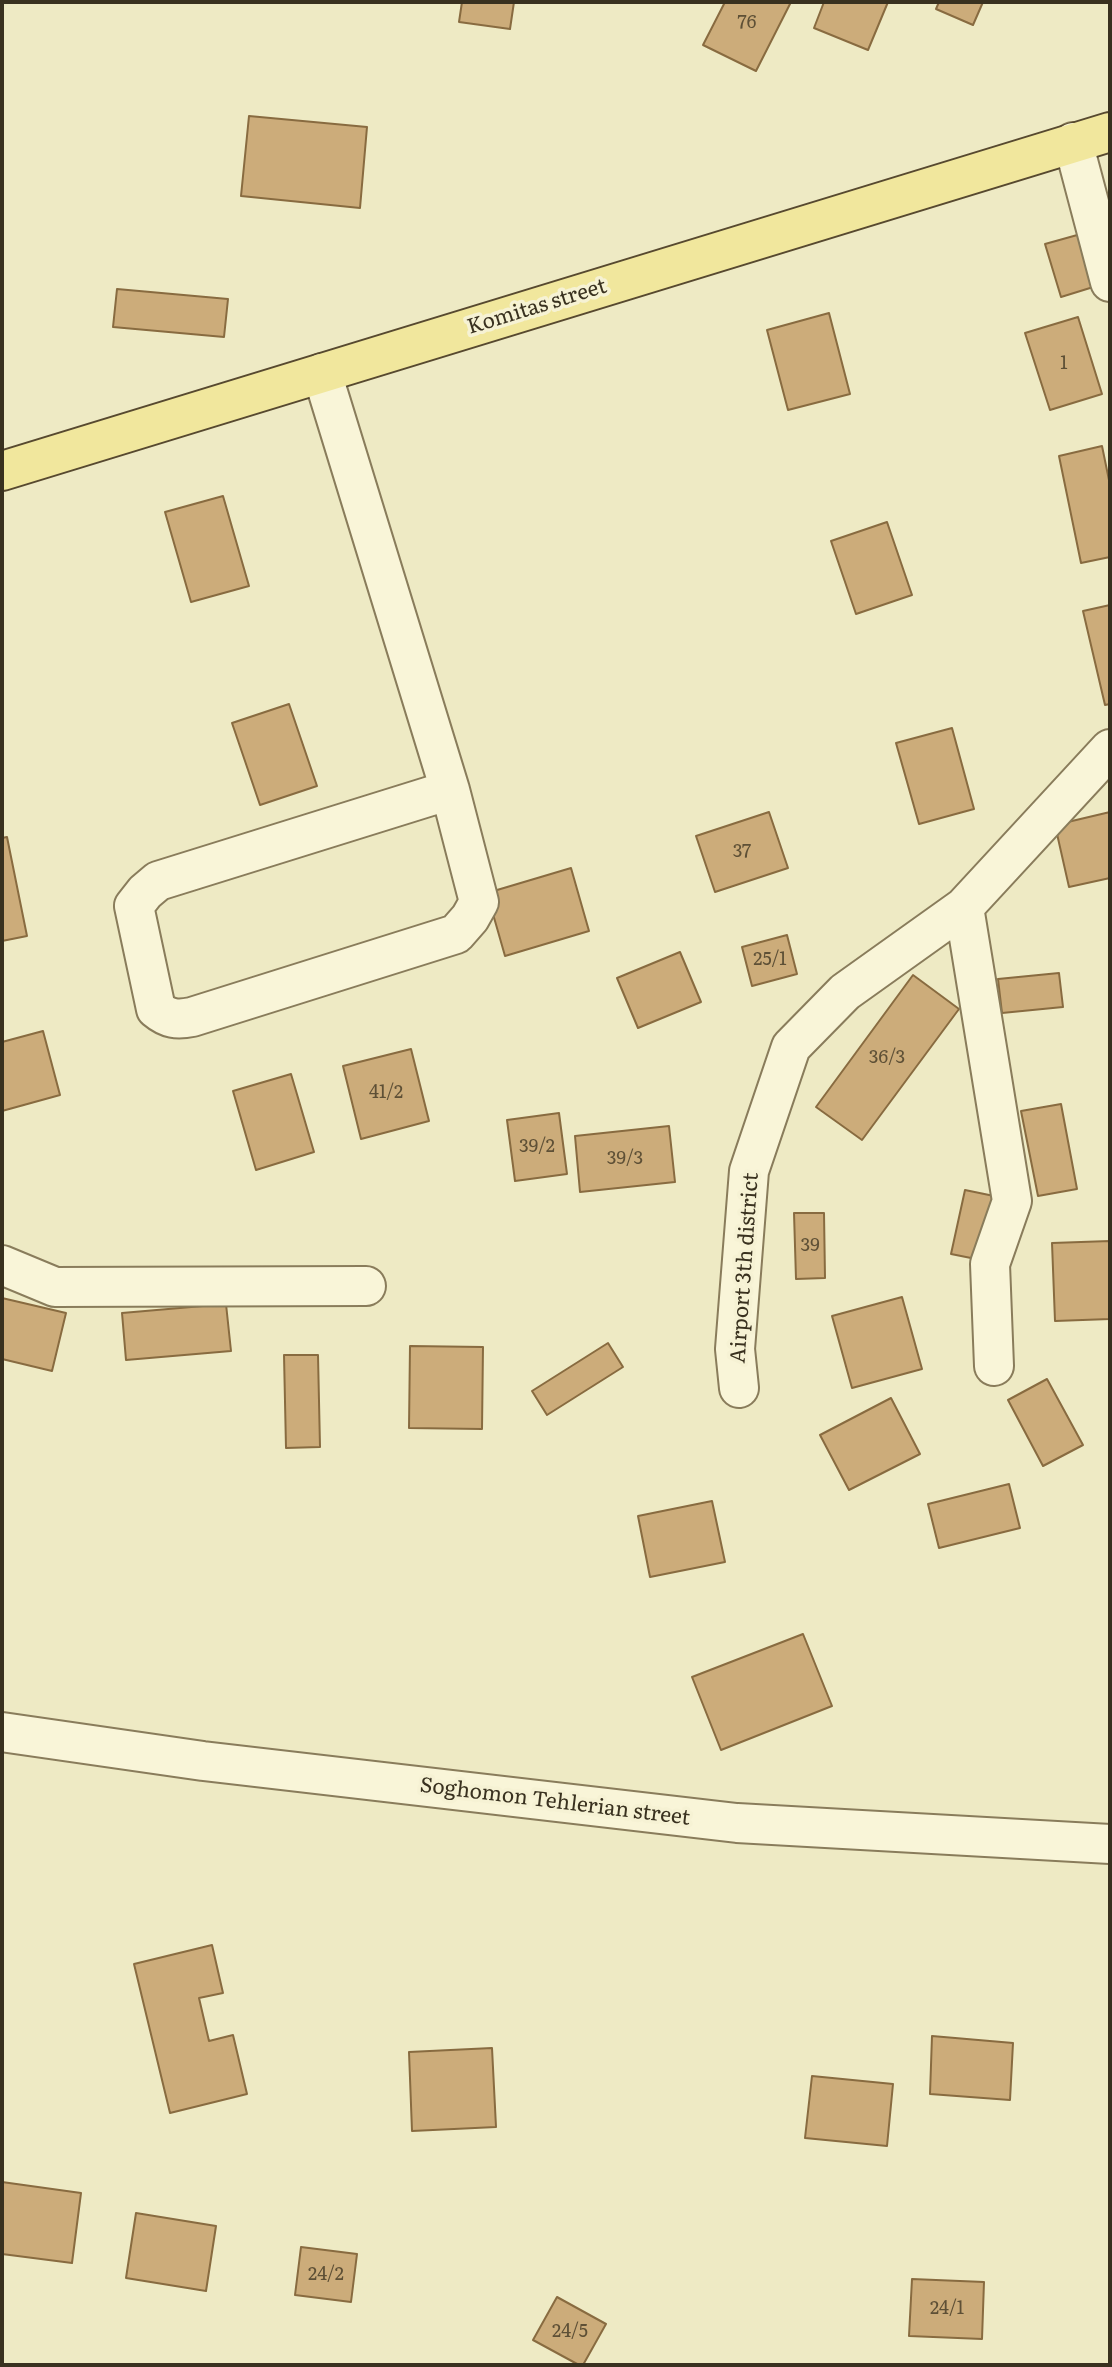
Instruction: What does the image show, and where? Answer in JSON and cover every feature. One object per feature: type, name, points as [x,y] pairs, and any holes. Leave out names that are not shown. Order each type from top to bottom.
[{"type":"main road","name":"Komitas street","points":[[2,471],[1110,132]]},
{"type":"street","points":[[1073,142],[1110,282]]},
{"type":"street","points":[[322,373],[450,790],[480,902],[456,934],[192,1017],[179,1020],[166,1017],[156,1009],[134,906],[158,881],[450,790]]},
{"type":"street","name":"Airport 3th district","points":[[738,1388],[735,1349],[749,1171],[792,1046],[845,992],[964,907],[1110,749]]},
{"type":"street","points":[[964,907],[1012,1201],[990,1264],[994,1366]]},
{"type":"street","points":[[2,1265],[55,1287],[366,1286]]},
{"type":"street","name":"Soghomon Tehlerian street","points":[[2,1732],[203,1761],[737,1823],[1110,1844]]},
{"type":"building","points":[[462,2],[514,2],[510,29],[459,22]]},
{"type":"building","points":[[725,2],[791,2],[756,71],[703,45]]},
{"type":"building","points":[[824,2],[888,2],[868,50],[814,28]]},
{"type":"building","points":[[939,2],[983,2],[973,25],[936,9]]},
{"type":"building","points":[[249,116],[367,127],[360,208],[241,196]]},
{"type":"building","points":[[1088,232],[1103,284],[1061,297],[1045,244]]},
{"type":"building","points":[[117,289],[228,299],[224,337],[113,327]]},
{"type":"building","points":[[829,313],[850,394],[788,410],[767,330]]},
{"type":"building","points":[[1078,317],[1102,394],[1050,410],[1025,333]]},
{"type":"building","points":[[1102,446],[1110,485],[1110,557],[1081,563],[1059,456]]},
{"type":"building","points":[[223,496],[249,586],[191,602],[165,512]]},
{"type":"building","points":[[887,522],[912,595],[856,614],[831,541]]},
{"type":"building","points":[[1110,605],[1110,704],[1105,705],[1083,611]]},
{"type":"building","points":[[289,704],[317,786],[260,805],[232,723]]},
{"type":"building","points":[[952,728],[974,809],[919,824],[896,743]]},
{"type":"building","points":[[769,812],[788,868],[715,892],[696,836]]},
{"type":"building","points":[[1110,812],[1110,878],[1069,887],[1055,825]]},
{"type":"building","points":[[7,837],[27,936],[2,941],[2,838]]},
{"type":"building","points":[[571,868],[589,931],[505,956],[487,893]]},
{"type":"building","points":[[787,935],[797,974],[752,986],[742,947]]},
{"type":"building","points":[[680,952],[701,1002],[638,1028],[617,978]]},
{"type":"building","points":[[1059,973],[1063,1007],[1002,1013],[998,979]]},
{"type":"building","points":[[913,975],[959,1009],[862,1140],[816,1107]]},
{"type":"building","points":[[43,1031],[60,1095],[2,1111],[2,1042]]},
{"type":"building","points":[[411,1049],[429,1121],[361,1139],[343,1066]]},
{"type":"building","points":[[291,1074],[314,1152],[256,1170],[233,1091]]},
{"type":"building","points":[[1061,1104],[1077,1189],[1038,1196],[1021,1111]]},
{"type":"building","points":[[559,1113],[567,1174],[515,1181],[507,1120]]},
{"type":"building","points":[[669,1126],[675,1182],[580,1192],[575,1136]]},
{"type":"building","points":[[965,1190],[994,1196],[981,1260],[951,1254]]},
{"type":"building","points":[[794,1213],[824,1213],[825,1278],[796,1279]]},
{"type":"building","points":[[1110,1241],[1110,1319],[1055,1321],[1052,1243]]},
{"type":"building","points":[[902,1297],[922,1369],[852,1388],[832,1316]]},
{"type":"building","points":[[2,1298],[66,1313],[52,1371],[2,1359]]},
{"type":"building","points":[[226,1304],[231,1351],[126,1360],[122,1313]]},
{"type":"building","points":[[608,1343],[623,1367],[547,1415],[532,1391]]},
{"type":"building","points":[[410,1346],[483,1347],[482,1429],[409,1428]]},
{"type":"building","points":[[284,1355],[318,1355],[320,1447],[286,1448]]},
{"type":"building","points":[[1047,1379],[1083,1445],[1043,1466],[1008,1400]]},
{"type":"building","points":[[891,1398],[920,1454],[849,1490],[820,1435]]},
{"type":"building","points":[[1009,1484],[1020,1528],[939,1548],[928,1504]]},
{"type":"building","points":[[712,1501],[725,1562],[650,1577],[638,1516]]},
{"type":"building","points":[[803,1634],[832,1706],[721,1750],[692,1677]]},
{"type":"building","points":[[212,1945],[223,1993],[199,1998],[209,2041],[233,2035],[247,2094],[170,2113],[134,1964]]},
{"type":"building","points":[[932,2036],[1013,2043],[1010,2100],[930,2094]]},
{"type":"building","points":[[492,2048],[496,2127],[412,2131],[409,2052]]},
{"type":"building","points":[[812,2076],[893,2084],[887,2146],[805,2138]]},
{"type":"building","points":[[2,2182],[81,2193],[72,2263],[2,2254]]},
{"type":"building","points":[[136,2213],[216,2226],[206,2291],[126,2278]]},
{"type":"building","points":[[301,2247],[357,2254],[351,2302],[295,2295]]},
{"type":"building","points":[[912,2279],[984,2282],[982,2339],[909,2336]]},
{"type":"building","points":[[557,2297],[606,2324],[583,2365],[533,2340]]}]
